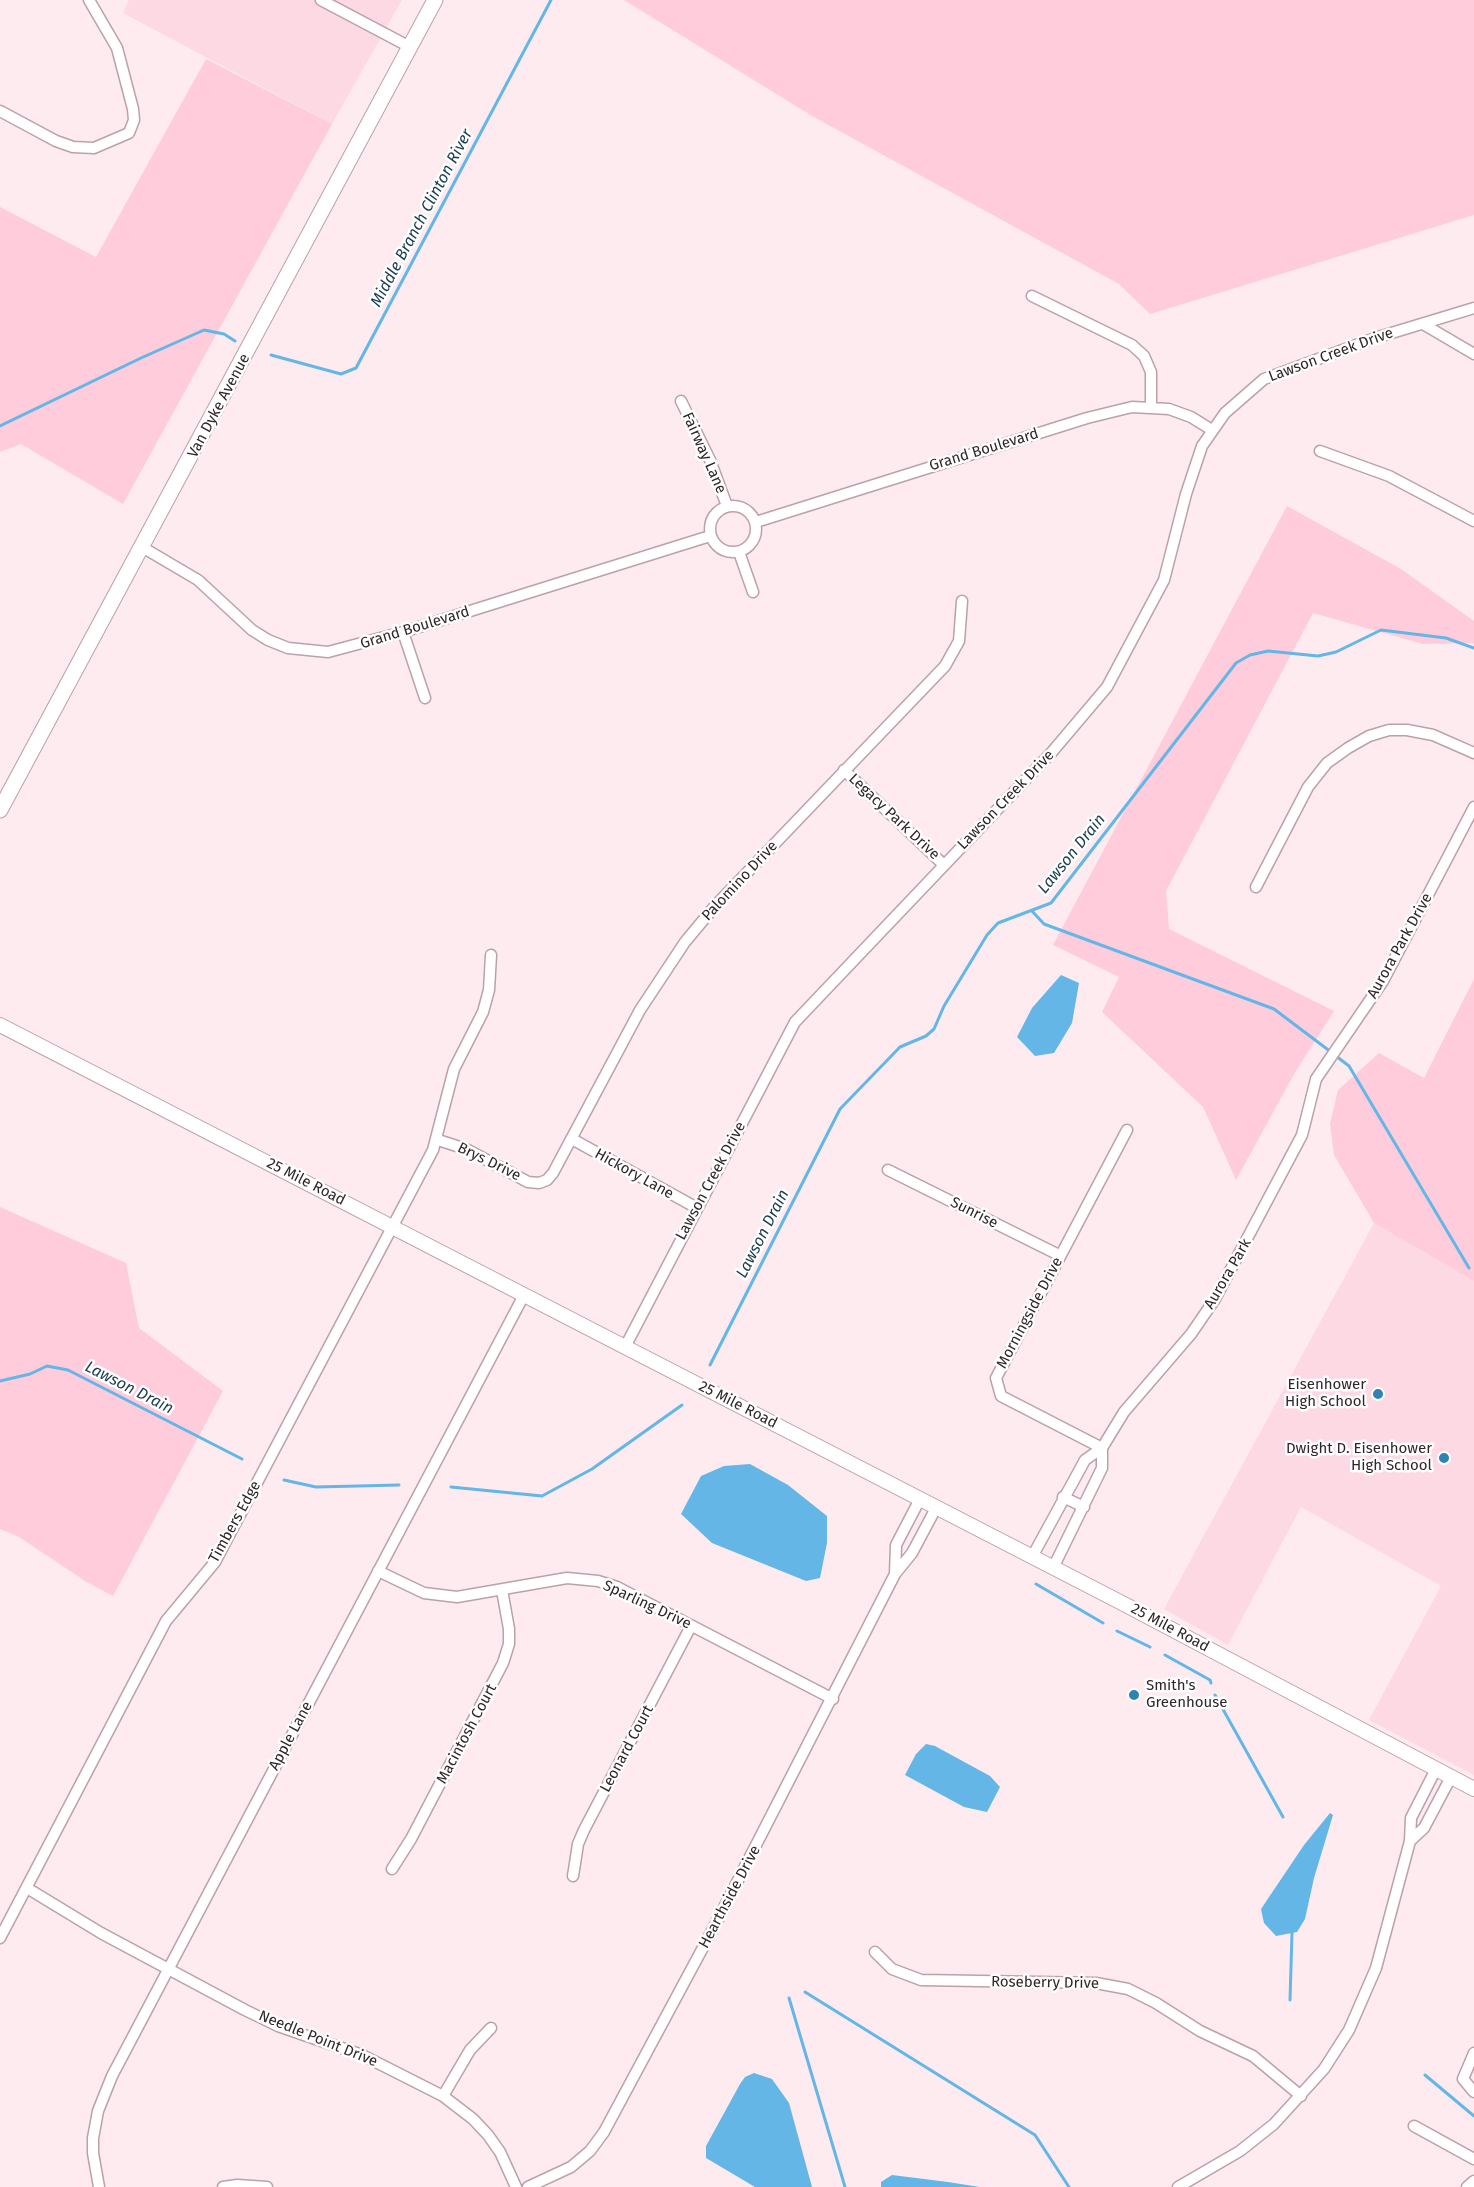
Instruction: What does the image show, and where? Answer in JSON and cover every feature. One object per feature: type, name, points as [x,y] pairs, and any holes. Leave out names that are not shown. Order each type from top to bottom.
[{"type":"main road","name":"Van Dyke Avenue","points":[[0,810],[435,0]]},
{"type":"street","points":[[0,111],[56,141],[73,147],[94,148],[129,133],[134,120],[133,109],[117,48],[89,0]]},
{"type":"street","points":[[321,0],[410,47]]},
{"type":"street","points":[[1032,296],[1132,345],[1144,356],[1151,372],[1151,406]]},
{"type":"street","name":"Lawson Creek Drive","points":[[625,1347],[795,1022],[1052,752],[1107,687],[1164,580],[1186,494],[1202,446],[1225,413],[1264,379],[1474,308]]},
{"type":"street","points":[[1423,324],[1474,354]]},
{"type":"street","name":"Fairway Lane","points":[[681,401],[710,460],[727,506]]},
{"type":"street","name":"Grand Boulevard","points":[[756,522],[1132,406],[1151,406],[1191,417],[1212,430]]},
{"type":"street","points":[[1320,451],[1389,476],[1474,520]]},
{"type":"street","points":[[727,506],[744,510],[756,522],[754,538],[747,548],[739,552],[719,547],[710,536],[715,516],[727,506]]},
{"type":"street","name":"Grand Boulevard","points":[[142,547],[198,580],[252,630],[288,648],[328,652],[403,632],[710,536]]},
{"type":"street","points":[[739,552],[753,592]]},
{"type":"street","name":"Palomino Drive","points":[[539,1183],[553,1173],[640,1010],[685,942],[715,906],[954,653],[961,629],[962,601]]},
{"type":"street","points":[[403,632],[424,698]]},
{"type":"street","points":[[1256,887],[1308,787],[1327,763],[1348,748],[1369,736],[1389,730],[1407,730],[1433,735],[1474,753]]},
{"type":"street","name":"Legacy Park Drive","points":[[844,770],[944,865]]},
{"type":"street","name":"Aurora Park Drive","points":[[1316,1079],[1383,981],[1474,807]]},
{"type":"street","name":"Timbers Edge","points":[[0,1938],[166,1622],[215,1562],[438,1140],[454,1069],[483,1012],[489,990],[491,955]]},
{"type":"street","name":"25 Mile Road","points":[[0,1025],[1032,1557],[1474,1789]]},
{"type":"street","name":"Aurora Park","points":[[1032,1557],[1085,1460],[1102,1448],[1124,1412],[1191,1334],[1215,1299],[1302,1135],[1316,1079]]},
{"type":"street","name":"Morningside Drive","points":[[1102,1448],[1001,1396],[996,1378],[1127,1130]]},
{"type":"street","name":"Hickory Lane","points":[[572,1139],[697,1208]]},
{"type":"street","name":"Brys Drive","points":[[438,1140],[466,1149],[528,1182],[539,1183]]},
{"type":"street","name":"Sunrise","points":[[888,1170],[1059,1255]]},
{"type":"street","name":"Apple Lane","points":[[99,2187],[93,2153],[98,2111],[112,2076],[524,1295]]},
{"type":"street","name":"Aurora Park","points":[[1053,1568],[1102,1468],[1102,1448]]},
{"type":"street","points":[[1063,1497],[1084,1507]]},
{"type":"street","name":"Hearthside Drive","points":[[895,1574],[896,1545],[920,1499]]},
{"type":"street","name":"Hearthside Drive","points":[[528,2187],[572,2167],[590,2151],[604,2132],[833,1699],[895,1574],[912,1553],[936,1508]]},
{"type":"street","name":"Sparling Drive","points":[[378,1572],[413,1589],[435,1596],[470,1596],[567,1578],[584,1578],[617,1587],[833,1699]]},
{"type":"street","name":"Macintosh Court","points":[[392,1869],[434,1797],[503,1663],[509,1644],[509,1629],[502,1590]]},
{"type":"street","name":"Leonard Court","points":[[573,1876],[578,1844],[584,1830],[692,1626]]},
{"type":"street","points":[[1178,2187],[1195,2183],[1240,2151],[1282,2117],[1324,2069],[1359,2008],[1376,1968],[1410,1842],[1411,1818],[1436,1768]]},
{"type":"street","points":[[1410,1842],[1424,1828],[1451,1777]]},
{"type":"street","name":"Needle Point Drive","points":[[27,1888],[168,1970],[278,2026],[362,2055],[443,2096],[473,2119],[488,2135],[500,2152],[516,2187]]},
{"type":"street","name":"Roseberry Drive","points":[[875,1952],[891,1969],[921,1980],[1096,1983],[1128,1989],[1156,2003],[1200,2031],[1253,2056],[1301,2096]]},
{"type":"street","points":[[443,2096],[470,2050],[491,2028]]},
{"type":"street","points":[[1474,2053],[1463,2079],[1474,2092]]},
{"type":"street","points":[[1414,2126],[1474,2159]]},
{"type":"street","points":[[1467,2187],[1474,2181]]},
{"type":"street","points":[[224,2187],[237,2185],[267,2187]]},
{"type":"shaded area","points":[[129,0],[402,0],[332,124],[123,13]]},
{"type":"shaded area","points":[[624,0],[1474,0],[1474,215],[1150,314],[1119,284],[812,116]]},
{"type":"shaded area","points":[[206,59],[332,124],[123,504],[21,444],[0,452],[0,207],[96,257]]},
{"type":"shaded area","points":[[1287,506],[1401,569],[1474,621],[1474,643],[1423,644],[1313,613],[1166,891],[1169,929],[1334,1011],[1293,1076],[1236,1180],[1203,1107],[1102,1012],[1119,977],[1053,945]]},
{"type":"shaded area","points":[[1474,979],[1474,1281],[1374,1223],[1334,1155],[1330,1124],[1338,1090],[1379,1053],[1424,1078]]},
{"type":"shaded area","points":[[0,1207],[126,1263],[139,1328],[223,1391],[113,1596],[85,1581],[19,1537],[0,1529]]},
{"type":"shaded area","name":"Eisenhower High School","points":[[1374,1223],[1474,1281],[1474,1775],[1369,1720],[1441,1586],[1301,1507],[1228,1645],[1164,1609]]},
{"type":"water","points":[[1061,975],[1079,983],[1072,1023],[1054,1053],[1035,1056],[1017,1037],[1032,1008]]},
{"type":"water","points":[[750,1464],[788,1485],[827,1516],[827,1543],[820,1578],[806,1581],[712,1543],[681,1514],[701,1476],[724,1466]]},
{"type":"water","points":[[926,1744],[935,1746],[990,1776],[1000,1787],[987,1812],[964,1807],[905,1775],[916,1754]]},
{"type":"water","points":[[1330,1813],[1333,1815],[1314,1878],[1305,1919],[1297,1932],[1276,1936],[1264,1923],[1261,1909],[1304,1845]]},
{"type":"water","points":[[754,2073],[772,2079],[789,2103],[812,2187],[755,2187],[706,2158],[706,2146],[740,2084],[745,2077]]},
{"type":"water","points":[[892,2175],[980,2187],[881,2187],[881,2182]]},
{"type":"waterway","name":"Middle Branch Clinton River","points":[[271,355],[341,374],[356,368],[551,0]]},
{"type":"waterway","name":"Middle Branch Clinton River","points":[[0,426],[204,330],[224,334],[235,341]]},
{"type":"waterway","name":"Lawson Drain","points":[[710,1365],[840,1109],[900,1047],[926,1036],[934,1029],[944,1006],[987,935],[998,923],[1051,903],[1236,663],[1250,655],[1268,651],[1318,656],[1336,652],[1381,630],[1446,638],[1474,648]]},
{"type":"waterway","points":[[1032,911],[1044,924],[1274,1009],[1331,1052]]},
{"type":"waterway","points":[[1336,1056],[1349,1066],[1469,1268]]},
{"type":"waterway","name":"Lawson Drain","points":[[0,1381],[30,1374],[47,1366],[68,1370],[242,1459]]},
{"type":"waterway","name":"Lawson Drain","points":[[451,1487],[542,1496],[592,1469],[682,1405]]},
{"type":"waterway","name":"Lawson Drain","points":[[284,1480],[316,1487],[399,1485]]},
{"type":"waterway","points":[[1036,1584],[1103,1623]]},
{"type":"waterway","points":[[1117,1631],[1150,1647]]},
{"type":"waterway","points":[[1165,1655],[1210,1680],[1211,1683]]},
{"type":"waterway","points":[[1215,1695],[1283,1817]]},
{"type":"waterway","points":[[1290,2000],[1292,1933]]},
{"type":"waterway","points":[[805,1992],[1035,2135],[1069,2187]]},
{"type":"waterway","points":[[789,1998],[845,2187]]},
{"type":"waterway","points":[[1425,2075],[1474,2116]]},
{"type":"place","name":"Eisenhower High School","points":[[1378,1394]]},
{"type":"place","name":"Dwight D. Eisenhower High School","points":[[1444,1458]]},
{"type":"place","name":"Smith's Greenhouse","points":[[1134,1695]]}]
